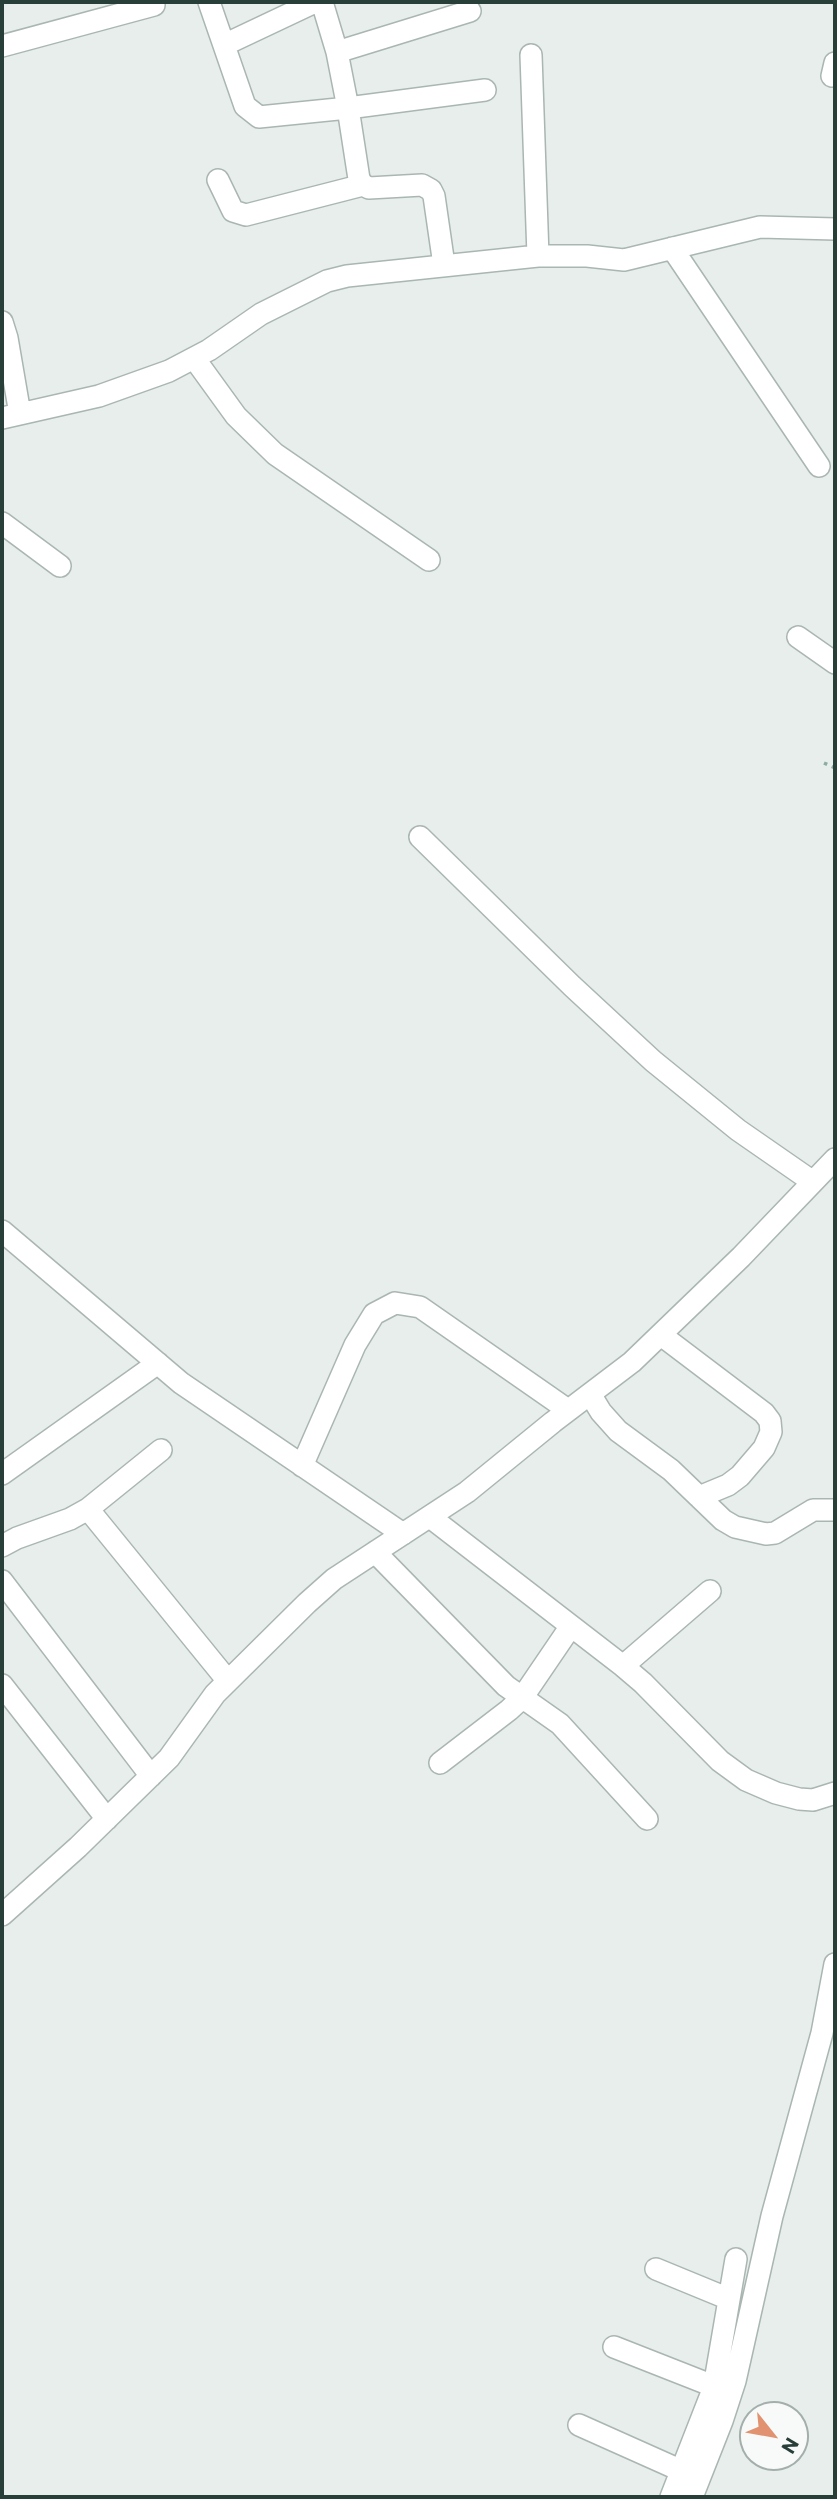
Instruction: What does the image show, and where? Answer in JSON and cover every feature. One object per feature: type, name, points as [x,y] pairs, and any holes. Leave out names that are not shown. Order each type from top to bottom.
[{"type":"street","points":[[209,2],[245,106],[259,117],[485,90]]},
{"type":"street","points":[[224,45],[315,2]]},
{"type":"street","points":[[322,2],[337,52],[359,178],[363,185],[369,188],[422,185],[431,190],[435,196],[444,265]]},
{"type":"street","points":[[2,46],[154,5]]},
{"type":"street","points":[[337,52],[470,11]]},
{"type":"street","points":[[531,55],[538,256]]},
{"type":"street","points":[[218,180],[233,211],[246,215],[363,185]]},
{"type":"street","points":[[2,322],[7,338],[11,416],[99,396],[169,371],[194,358],[261,314],[327,281],[347,276],[538,256],[587,256],[624,260],[761,227],[835,229]]},
{"type":"street","points":[[672,248],[819,466]]},
{"type":"street","points":[[194,358],[236,416],[275,454],[429,560]]},
{"type":"street","points":[[2,523],[60,566]]},
{"type":"street","points":[[798,637],[835,663]]},
{"type":"street","points":[[421,837],[572,986],[653,1061],[738,1130],[813,1182]]},
{"type":"street","points":[[2,1914],[107,1819],[169,1758],[228,1681],[307,1603],[334,1579],[467,1492],[632,1362],[741,1257],[835,1159]]},
{"type":"street","points":[[2,1231],[181,1382],[403,1534]]},
{"type":"street","points":[[302,1466],[355,1345],[374,1314],[396,1303],[420,1307],[568,1410]]},
{"type":"street","points":[[661,1335],[764,1413],[772,1432],[764,1448],[740,1476],[728,1485],[699,1497]]},
{"type":"street","points":[[2,1474],[158,1363]]},
{"type":"street","points":[[590,1394],[618,1431],[671,1470],[723,1520],[735,1527],[766,1534],[775,1533],[813,1510],[835,1510]]},
{"type":"street","points":[[2,1546],[88,1509],[161,1450]]},
{"type":"street","points":[[88,1509],[228,1681]]},
{"type":"street","points":[[429,1517],[643,1682],[720,1760],[746,1780],[776,1793],[799,1799],[813,1800],[835,1793]]},
{"type":"street","points":[[375,1552],[506,1686],[560,1724],[647,1819]]},
{"type":"street","points":[[2,1581],[151,1776]]},
{"type":"street","points":[[623,1666],[709,1591]]},
{"type":"street","points":[[440,1763],[522,1698],[572,1626]]},
{"type":"street","points":[[2,1685],[107,1819]]},
{"type":"street","points":[[671,2497],[723,2390],[822,2033],[835,1964]]},
{"type":"street","points":[[692,2497],[722,2421],[729,2299],[736,2259]]},
{"type":"street","points":[[656,2269],[729,2299]]},
{"type":"street","points":[[614,2347],[723,2390]]},
{"type":"street","points":[[579,2425],[682,2471]]},
{"type":"path","points":[[824,763],[835,768]]}]
